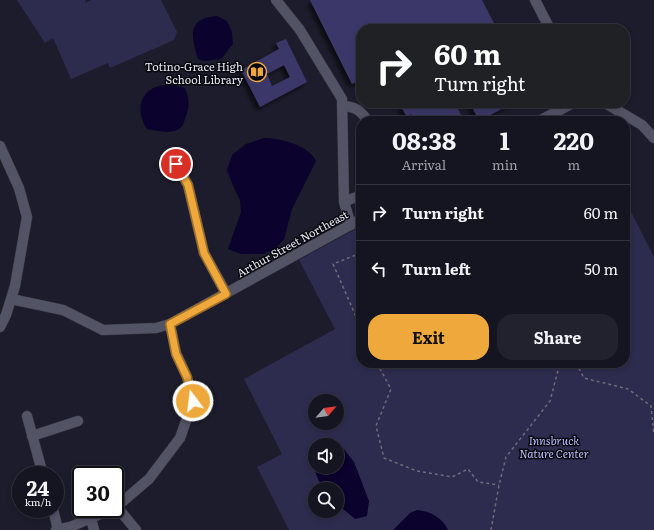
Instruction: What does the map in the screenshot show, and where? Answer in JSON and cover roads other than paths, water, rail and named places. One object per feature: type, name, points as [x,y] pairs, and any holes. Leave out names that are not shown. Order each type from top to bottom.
[{"type":"street","points":[[276,0],[300,30],[342,99],[352,105],[364,116]]},
{"type":"street","points":[[535,0],[547,24]]},
{"type":"street","points":[[351,225],[344,202],[352,105]]},
{"type":"street","points":[[549,116],[564,108]]},
{"type":"street","points":[[613,108],[627,116]]},
{"type":"street","points":[[630,118],[642,125],[654,138]]},
{"type":"street","points":[[0,146],[19,188],[27,217],[11,299],[0,327]]},
{"type":"street","points":[[176,164],[188,185],[204,253],[226,294]]},
{"type":"street","points":[[344,202],[356,197]]},
{"type":"street","name":"Arthur Street Northeast","points":[[11,299],[63,310],[103,330],[156,328],[170,324],[356,222]]},
{"type":"street","points":[[124,500],[148,480],[180,438],[193,401],[187,377],[176,354],[170,324]]},
{"type":"street","points":[[27,416],[40,466]]},
{"type":"street","points":[[32,436],[78,421]]},
{"type":"street","points":[[124,517],[136,530]]},
{"type":"street","points":[[54,518],[57,530],[70,527],[91,518],[94,530]]},
{"type":"place","name":"Totino-Grace High School Library","points":[[257,72]]},
{"type":"park label","name":"Innsbruck Nature Center","points":[[554,446]]}]
